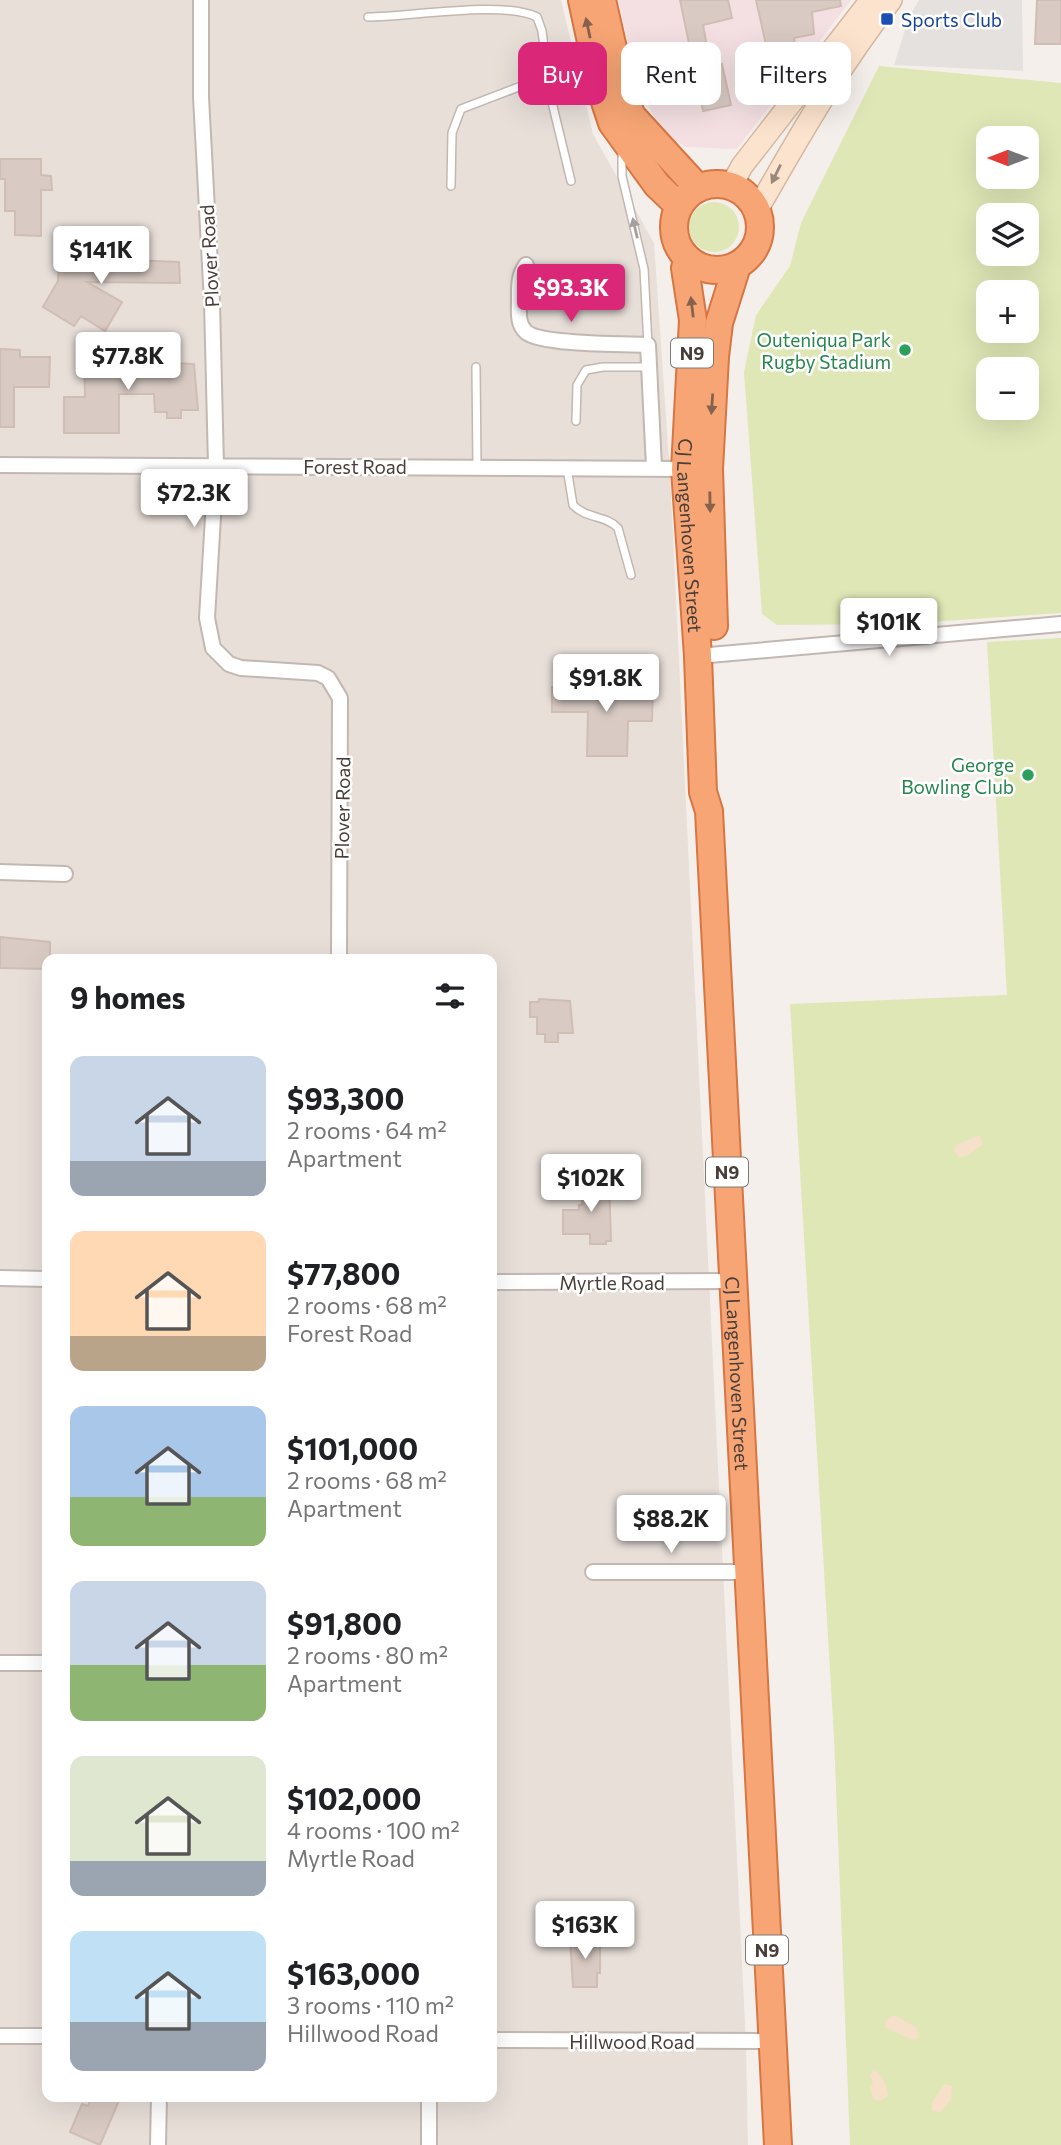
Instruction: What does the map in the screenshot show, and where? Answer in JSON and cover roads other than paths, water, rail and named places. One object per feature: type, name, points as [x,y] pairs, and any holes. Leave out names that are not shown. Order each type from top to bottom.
[{"type":"highway","points":[[582,0],[591,42]]},
{"type":"highway","points":[[602,0],[624,97],[632,116],[698,188]]},
{"type":"highway","points":[[605,105],[624,139],[657,185],[679,206],[698,188],[717,183],[731,186],[747,195],[757,210]]},
{"type":"highway","name":"N9","points":[[679,206],[674,222],[675,238],[688,259]]},
{"type":"highway","name":"N9","points":[[737,266],[749,256],[758,242],[761,226],[757,210]]},
{"type":"highway","points":[[688,259],[711,270],[737,266]]},
{"type":"highway","name":"CJ Langenhoven Street","points":[[688,259],[685,268],[694,320],[697,469],[715,800],[709,811],[778,2145]]},
{"type":"highway","name":"CJ Langenhoven Street","points":[[697,469],[718,331],[737,266]]},
{"type":"street","name":"Plover Road","points":[[201,0],[202,142],[212,303],[216,466],[207,618],[213,648],[229,664],[241,668],[318,673],[328,678],[341,698],[339,954]]},
{"type":"street","points":[[731,186],[742,166],[871,0]]},
{"type":"street","points":[[757,210],[783,159],[854,46],[895,3]]},
{"type":"street","points":[[526,265],[519,286],[519,318],[525,331],[574,343],[648,345],[654,467]]},
{"type":"street","name":"Forest Road","points":[[0,465],[697,469]]},
{"type":"street","points":[[706,655],[1061,624]]},
{"type":"street","points":[[0,872],[65,874]]},
{"type":"street","points":[[0,1278],[42,1279]]},
{"type":"street","name":"Myrtle Road","points":[[497,1282],[733,1281]]},
{"type":"street","points":[[593,1572],[749,1572]]},
{"type":"street","points":[[0,1663],[42,1663]]},
{"type":"street","points":[[0,2036],[42,2036]]},
{"type":"street","name":"Hillwood Road","points":[[497,2040],[772,2041]]},
{"type":"street","points":[[158,2145],[159,2102]]},
{"type":"street","points":[[429,2102],[429,2145]]},
{"type":"lane","points":[[368,17],[401,17],[464,9],[529,13],[541,24],[543,42]]},
{"type":"lane","points":[[451,187],[452,133],[461,109],[518,86]]},
{"type":"lane","points":[[553,105],[571,181]]},
{"type":"lane","points":[[624,139],[622,171],[644,269],[648,345]]},
{"type":"lane","points":[[476,367],[477,467]]},
{"type":"lane","points":[[576,421],[577,385],[586,370],[603,367],[649,367]]},
{"type":"lane","points":[[567,467],[573,505],[588,516],[607,521],[618,528],[631,575]]},
{"type":"place","name":"Sports Club","points":[[887,19]]},
{"type":"place","name":"Outeniqua Park Rugby Stadium","points":[[905,350]]},
{"type":"place","name":"George Bowling Club","points":[[1028,775]]}]
